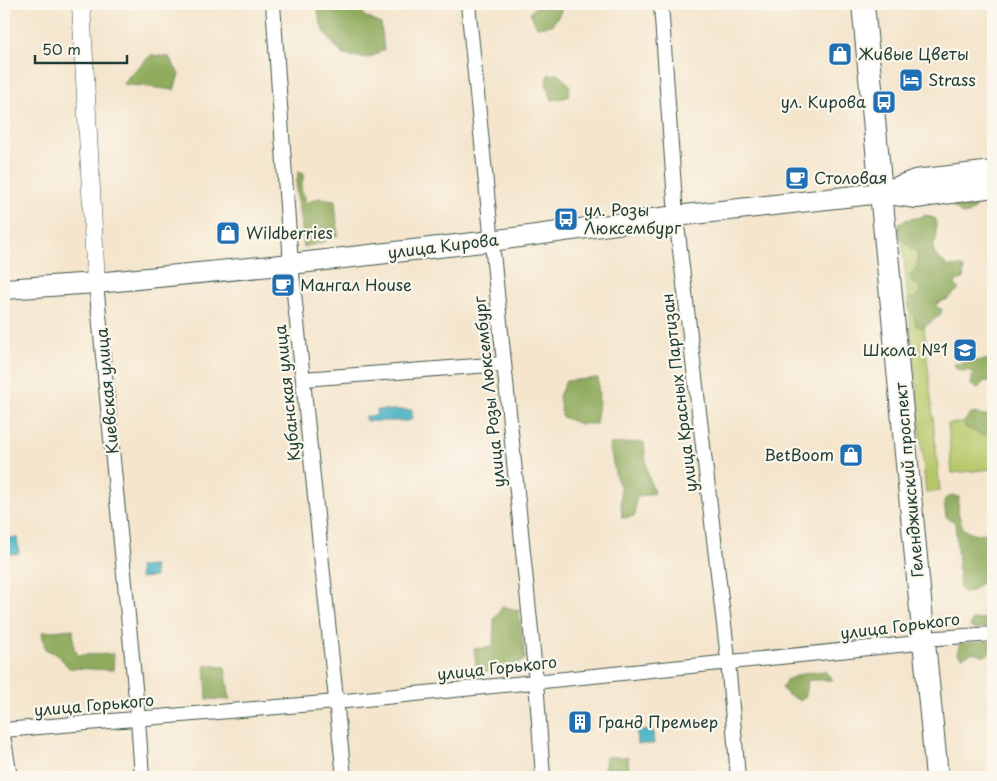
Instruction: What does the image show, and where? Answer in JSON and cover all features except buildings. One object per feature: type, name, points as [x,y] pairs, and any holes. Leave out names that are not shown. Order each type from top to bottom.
[{"type":"main road","name":"Геленджикский проспект","points":[[863,4],[937,777]]},
{"type":"main road","name":"улица Кирова","points":[[4,289],[96,283],[291,264],[491,241],[676,216],[881,193],[915,180],[993,171]]},
{"type":"main road","name":"улица Кирова","points":[[881,193],[916,198],[993,188]]},
{"type":"street","name":"Киевская улица","points":[[81,4],[96,283],[142,777]]},
{"type":"street","name":"Кубанская улица","points":[[273,4],[291,264],[344,777]]},
{"type":"street","name":"улица Розы Люксембург","points":[[468,4],[536,681],[543,777]]},
{"type":"street","name":"улица Красных Партизан","points":[[661,4],[676,216],[728,663],[738,777]]},
{"type":"street","points":[[303,380],[503,364]]},
{"type":"street","name":"улица Горького","points":[[4,730],[336,702],[908,644],[924,639],[993,634]]},
{"type":"street","points":[[4,741],[10,777]]},
{"type":"green space","points":[[317,4],[362,4],[364,16],[381,24],[384,50],[369,58],[343,55],[332,43],[322,27]]},
{"type":"green space","points":[[540,4],[560,4],[561,12],[552,25],[537,27],[530,13]]},
{"type":"green space","points":[[151,55],[169,57],[179,74],[174,90],[123,84]]},
{"type":"green space","points":[[559,74],[570,85],[568,97],[552,100],[546,84],[548,75]]},
{"type":"green space","points":[[298,172],[304,173],[301,189],[306,203],[319,198],[335,200],[338,235],[321,243],[304,247],[296,189]]},
{"type":"green space","points":[[971,198],[974,201],[975,208],[969,214],[962,214],[951,205],[956,200]]},
{"type":"green space","points":[[926,215],[936,219],[936,239],[933,247],[935,255],[949,267],[960,266],[964,268],[963,279],[956,281],[955,285],[959,289],[948,299],[937,303],[936,307],[942,309],[940,315],[923,328],[916,325],[908,299],[915,298],[922,290],[919,285],[911,282],[910,275],[918,264],[917,251],[912,250],[908,244],[899,238],[899,223]]},
{"type":"green space","points":[[914,222],[940,491],[926,493],[901,225]]},
{"type":"green space","points":[[993,359],[993,385],[990,382],[984,381],[978,388],[971,385],[973,371],[960,371],[955,368],[954,364]]},
{"type":"green space","points":[[598,378],[599,402],[596,424],[580,424],[562,417],[559,396],[566,381]]},
{"type":"green space","points":[[975,413],[982,416],[993,413],[993,434],[983,435],[965,427],[964,422],[969,415]]},
{"type":"green space","points":[[993,420],[993,469],[952,473],[948,424]]},
{"type":"green space","points":[[644,442],[647,471],[654,493],[636,497],[635,516],[622,518],[620,486],[616,477],[609,444]]},
{"type":"green space","points":[[951,495],[959,497],[958,512],[963,529],[977,534],[993,532],[993,576],[984,580],[972,591],[964,593],[960,589],[955,522],[946,517],[944,500]]},
{"type":"green space","points":[[503,606],[519,611],[525,659],[509,670],[477,672],[474,649],[493,647],[494,619]]},
{"type":"green space","points":[[993,618],[993,631],[984,627],[972,629],[970,626],[972,620]]},
{"type":"green space","points":[[73,629],[74,648],[78,655],[114,654],[113,670],[69,668],[58,655],[45,649],[42,632]]},
{"type":"green space","points":[[990,642],[990,653],[985,656],[972,653],[961,657],[957,652],[960,643]]},
{"type":"green space","points":[[205,665],[225,667],[230,700],[207,699]]},
{"type":"green space","points":[[825,671],[833,680],[808,680],[806,696],[801,701],[788,695],[782,689],[786,680],[804,673]]},
{"type":"green space","points":[[606,757],[628,757],[629,771],[611,773],[604,771]]},
{"type":"water","points":[[377,410],[412,410],[412,419],[408,421],[366,421],[366,416],[376,416]]},
{"type":"water","points":[[17,537],[19,553],[4,555],[4,539]]},
{"type":"water","points":[[154,566],[155,577],[140,578],[139,567]]},
{"type":"water","points":[[653,730],[654,744],[637,744],[636,731]]},
{"type":"place","name":"Живые Цветы","points":[[840,54]]},
{"type":"place","name":"Strass","points":[[911,80]]},
{"type":"place","name":"ул. Кирова","points":[[884,102]]},
{"type":"place","name":"Столовая","points":[[797,178]]},
{"type":"place","name":"ул. Розы Люксембург","points":[[566,219]]},
{"type":"place","name":"Wildberries","points":[[228,233]]},
{"type":"place","name":"Мангал House","points":[[283,285]]},
{"type":"place","name":"Школа №1","points":[[965,350]]},
{"type":"place","name":"BetBoom","points":[[851,455]]},
{"type":"place","name":"Гранд Премьер","points":[[580,722]]}]
